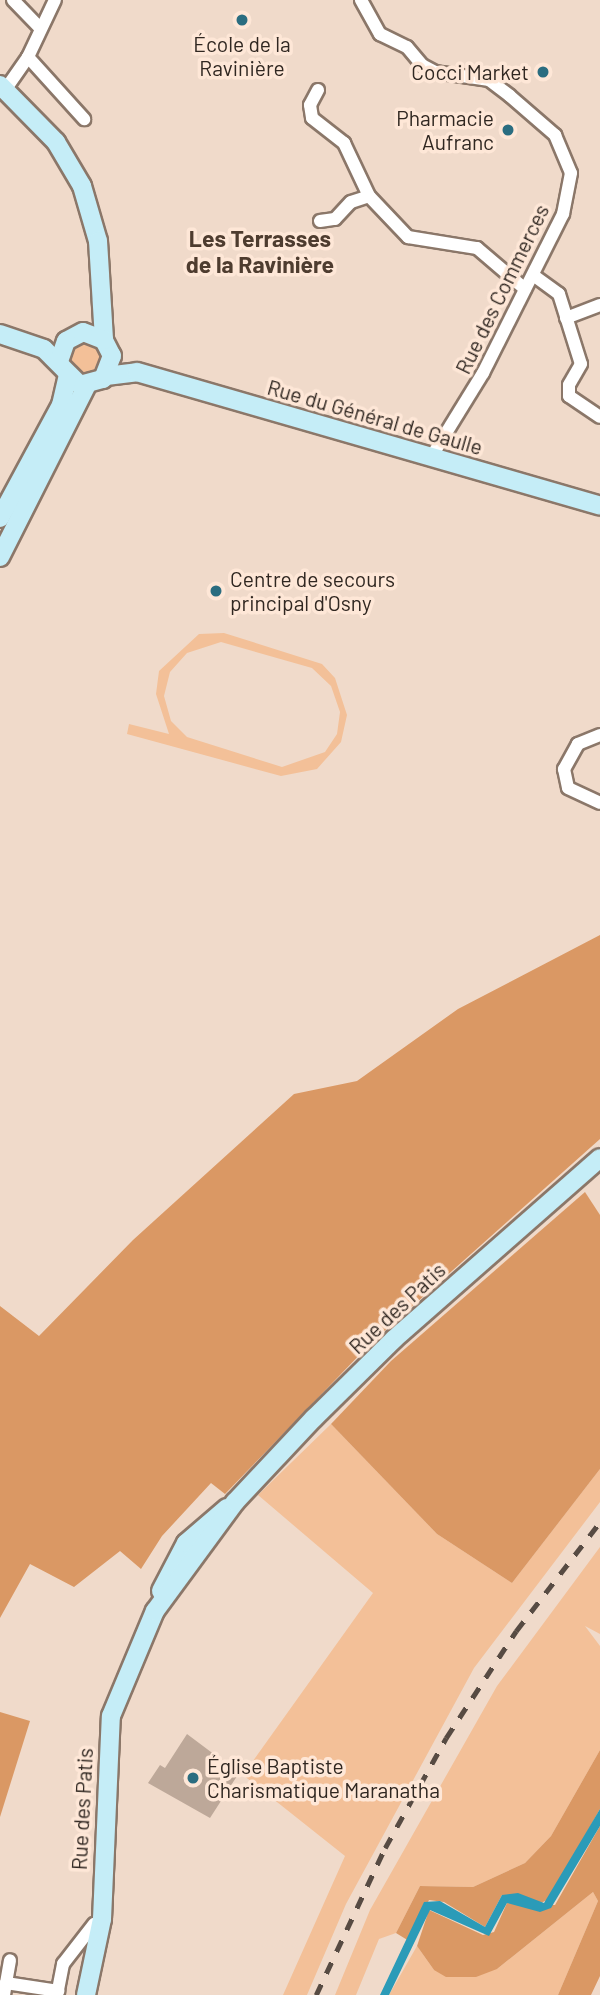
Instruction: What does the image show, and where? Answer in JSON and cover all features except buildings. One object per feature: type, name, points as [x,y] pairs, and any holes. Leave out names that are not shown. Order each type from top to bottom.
[{"type":"main road","points":[[3,88],[47,132],[77,176],[98,241],[100,298],[108,346],[106,376]]},
{"type":"main road","points":[[61,352],[78,333],[100,298]]},
{"type":"main road","points":[[78,333],[108,346],[136,372]]},
{"type":"main road","points":[[0,334],[61,352]]},
{"type":"main road","points":[[0,518],[61,405],[67,378],[61,352]]},
{"type":"main road","points":[[0,557],[87,385],[106,376],[136,372]]},
{"type":"main road","name":"Rue du Général de Gaulle","points":[[136,372],[600,506]]},
{"type":"main road","points":[[67,378],[87,385]]},
{"type":"main road","name":"Rue des Patis","points":[[86,1995],[100,1930],[111,1716],[155,1611],[235,1502],[394,1339],[600,1158]]},
{"type":"main road","name":"Rue des Patis","points":[[63,1994],[94,1924],[100,1892]]},
{"type":"street","points":[[13,0],[39,27]]},
{"type":"street","points":[[3,88],[29,57],[39,27],[55,0]]},
{"type":"street","name":"Rue des Commerces","points":[[361,0],[380,34],[407,47],[422,65],[435,72],[489,80],[519,104],[555,135],[570,173],[563,214],[483,373],[432,456]]},
{"type":"street","points":[[29,57],[84,119]]},
{"type":"street","points":[[318,90],[310,105],[312,118],[344,143],[375,209],[408,236],[477,248],[525,289]]},
{"type":"street","points":[[320,221],[335,219],[351,202],[369,196]]},
{"type":"street","points":[[533,275],[559,294],[581,364],[569,396],[600,417]]},
{"type":"street","points":[[566,318],[600,305]]},
{"type":"street","points":[[600,735],[578,744],[564,769],[568,788],[600,803]]},
{"type":"street","points":[[10,1960],[5,1989],[63,1994]]},
{"type":"shaded area","points":[[85,342],[96,347],[101,358],[96,369],[85,374],[74,369],[69,358],[74,347]]},
{"type":"shaded area","points":[[224,633],[322,664],[335,678],[347,715],[341,742],[317,769],[281,776],[127,734],[129,724],[169,734],[156,694],[159,671],[199,634]],"holes":[[[221,642],[312,668],[331,686],[340,712],[337,734],[325,752],[282,767],[187,737],[171,721],[164,696],[170,672],[187,653]]]},
{"type":"shaded area","points":[[600,935],[600,1139],[370,1344],[225,1494],[211,1483],[162,1536],[141,1569],[120,1551],[74,1587],[30,1564],[0,1618],[0,1306],[39,1336],[133,1240],[294,1094],[357,1081],[458,1009]]},
{"type":"shaded area","points":[[585,1192],[600,1215],[600,1469],[512,1583],[437,1534],[331,1424],[391,1361]]},
{"type":"shaded area","points":[[331,1424],[437,1534],[512,1583],[600,1469],[600,1502],[474,1668],[346,1904],[307,1995],[283,1995],[345,1856],[243,1775],[373,1593],[258,1495]]},
{"type":"shaded area","points":[[600,1547],[600,1634],[585,1626],[600,1646],[600,1750],[551,1836],[525,1863],[473,1887],[420,1886],[396,1933],[379,1939],[356,1995],[335,1995],[370,1910],[497,1686]]},
{"type":"shaded area","points":[[0,1712],[30,1721],[0,1817]]},
{"type":"shaded area","points":[[600,1750],[600,1809],[549,1899],[541,1903],[502,1895],[485,1927],[444,1902],[429,1900],[409,1941],[396,1933],[420,1886],[473,1887],[525,1863],[551,1836]]},
{"type":"shaded area","points":[[600,1826],[600,1976],[591,1995],[558,1995],[598,1901],[593,1892],[497,1969],[476,1977],[446,1977],[434,1970],[417,1946],[429,1910],[483,1935],[494,1932],[507,1903],[555,1905]]},
{"type":"shaded area","points":[[593,1892],[598,1901],[558,1995],[389,1995],[417,1946],[434,1970],[497,1969]]},
{"type":"water","points":[[600,1809],[600,1826],[551,1908],[540,1912],[507,1903],[489,1936],[430,1910],[389,1995],[380,1995],[424,1902],[440,1901],[485,1927],[502,1895],[518,1893],[544,1903]]},
{"type":"railway","points":[[316,1995],[385,1848],[446,1738],[516,1631],[600,1522]]},
{"type":"place","name":"École de la Ravinière","points":[[242,20]]},
{"type":"place","name":"Cocci Market","points":[[543,72]]},
{"type":"place","name":"Pharmacie Aufranc","points":[[508,130]]},
{"type":"place","name":"Centre de secours principal d'Osny","points":[[216,591]]},
{"type":"place","name":"Église Baptiste Charismatique Maranatha","points":[[193,1778]]},
{"type":"district","name":"Les Terrasses de la Ravinière","points":[[260,251]]}]
